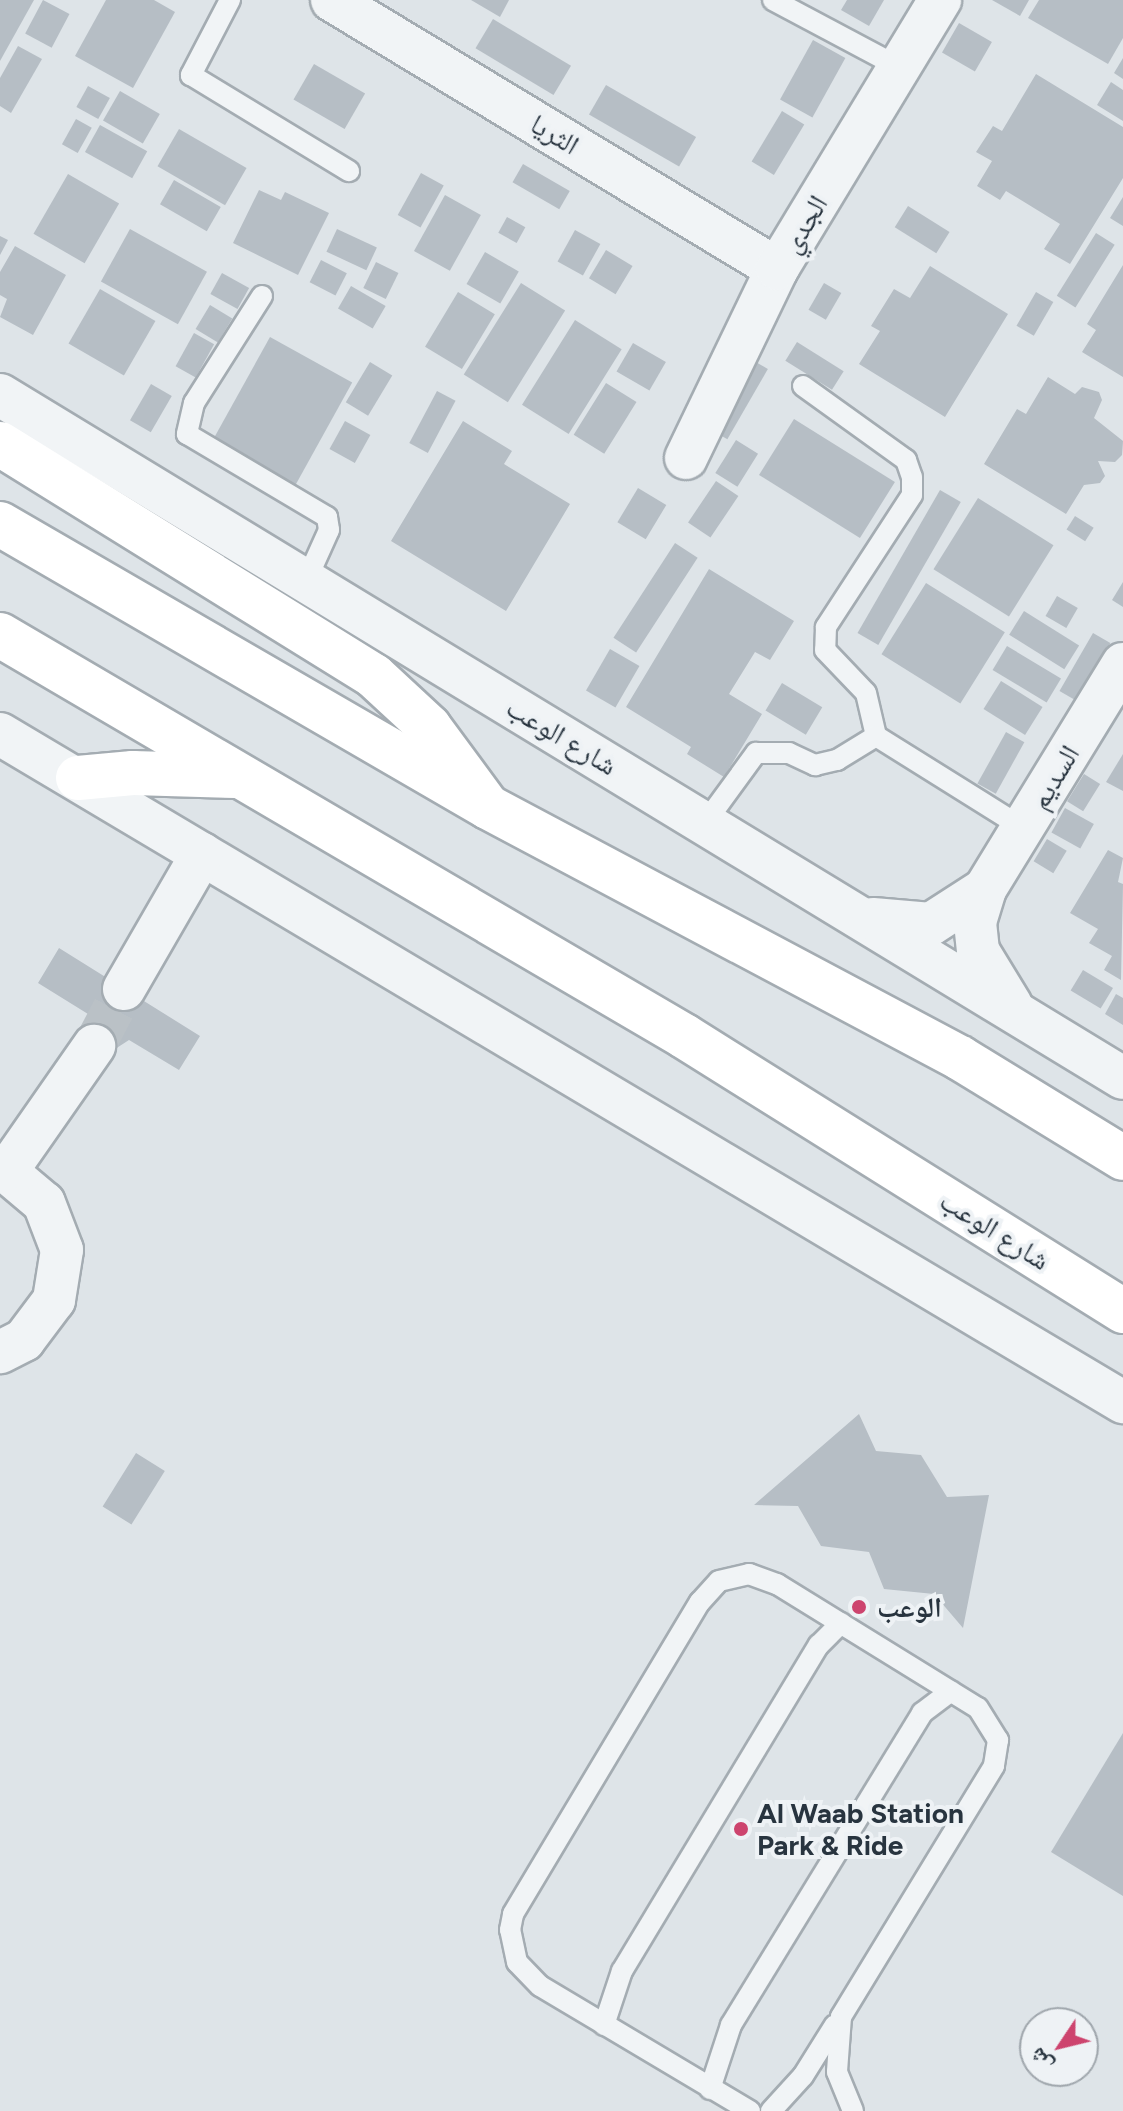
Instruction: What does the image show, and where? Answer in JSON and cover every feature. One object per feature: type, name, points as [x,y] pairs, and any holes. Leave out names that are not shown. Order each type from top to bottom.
[{"type":"main road","points":[[0,444],[374,676],[429,727],[488,807]]},
{"type":"main road","points":[[0,524],[488,807],[960,1058],[1123,1140]]},
{"type":"main road","name":"شارع الوعب","points":[[0,635],[684,1036],[1123,1311]]},
{"type":"main road","points":[[78,778],[147,773],[244,777]]},
{"type":"main road","points":[[960,1058],[1123,1158]]},
{"type":"street","name":"الجدي","points":[[686,458],[777,269],[940,0]]},
{"type":"street","name":"الثريا","points":[[338,1],[777,269]]},
{"type":"street","name":"شارع الوعب","points":[[0,395],[863,917],[1123,1078]]},
{"type":"street","name":"السديم","points":[[1016,1013],[978,951],[975,922],[985,889],[1123,664]]},
{"type":"street","points":[[0,734],[1123,1402]]},
{"type":"street","points":[[124,989],[202,854]]},
{"type":"street","name":"السديم","points":[[863,917],[931,924],[985,889]]},
{"type":"street","points":[[0,1352],[24,1340],[54,1300],[62,1250],[44,1203],[4,1167],[94,1046]]},
{"type":"lane","points":[[230,0],[193,64],[192,76],[349,171]]},
{"type":"lane","points":[[773,0],[899,67]]},
{"type":"lane","points":[[262,296],[194,403],[187,434],[327,517],[329,530],[306,581]]},
{"type":"lane","points":[[803,386],[906,460],[912,477],[912,495],[826,627],[825,650],[866,693],[876,736],[1023,828]]},
{"type":"lane","points":[[705,823],[756,753],[789,753],[815,765],[837,760],[876,736]]},
{"type":"lane","points":[[750,2111],[540,1986],[517,1962],[510,1930],[521,1900],[707,1591],[733,1575],[764,1578],[951,1691],[988,1717],[998,1740],[994,1766],[841,2017],[803,2076],[771,2111]]},
{"type":"lane","points":[[604,2025],[622,1971],[819,1645],[841,1623]]},
{"type":"lane","points":[[710,2089],[731,2025],[922,1713],[951,1691]]},
{"type":"lane","points":[[841,2017],[837,2072],[853,2111]]},
{"type":"building","points":[[0,0],[34,0],[0,61]]},
{"type":"building","points":[[43,0],[69,14],[52,48],[25,34]]},
{"type":"building","points":[[106,0],[154,0],[175,12],[133,88],[75,56]]},
{"type":"building","points":[[471,0],[509,0],[500,17]]},
{"type":"building","points":[[847,0],[884,0],[869,26],[841,10]]},
{"type":"building","points":[[992,0],[1029,0],[1020,16]]},
{"type":"building","points":[[1039,0],[1123,0],[1123,38],[1108,64],[1028,18]]},
{"type":"building","points":[[493,19],[571,66],[553,95],[475,48]]},
{"type":"building","points":[[959,23],[992,42],[975,71],[942,52]]},
{"type":"building","points":[[813,40],[845,58],[812,117],[780,99]]},
{"type":"building","points":[[18,46],[42,59],[11,113],[0,106],[0,78]]},
{"type":"building","points":[[1123,58],[1123,79],[1114,73]]},
{"type":"building","points":[[314,64],[365,94],[345,129],[294,100]]},
{"type":"building","points":[[1036,74],[1123,127],[1123,178],[1070,264],[1044,249],[1060,224],[1006,191],[1000,200],[977,186],[992,161],[976,152],[993,126],[1002,131]]},
{"type":"building","points":[[1111,82],[1123,90],[1123,121],[1097,105]]},
{"type":"building","points":[[606,85],[696,137],[679,166],[589,114]]},
{"type":"building","points":[[88,86],[110,98],[98,119],[76,107]]},
{"type":"building","points":[[120,91],[160,114],[143,143],[103,120]]},
{"type":"building","points":[[782,111],[804,124],[774,175],[752,162]]},
{"type":"building","points":[[76,119],[92,128],[78,153],[62,144]]},
{"type":"building","points":[[100,125],[147,151],[132,178],[85,152]]},
{"type":"building","points":[[179,129],[247,168],[225,205],[158,166]]},
{"type":"building","points":[[523,164],[570,191],[559,209],[512,182]]},
{"type":"building","points":[[421,173],[444,186],[420,228],[398,215]]},
{"type":"building","points":[[68,174],[119,204],[85,263],[34,234]]},
{"type":"building","points":[[174,180],[221,207],[207,231],[160,204]]},
{"type":"building","points":[[259,190],[281,200],[285,192],[329,213],[298,275],[233,243]]},
{"type":"building","points":[[445,195],[481,215],[450,271],[414,251]]},
{"type":"building","points":[[1123,197],[1123,226],[1110,218]]},
{"type":"building","points":[[908,206],[950,232],[936,253],[895,227]]},
{"type":"building","points":[[507,217],[525,227],[517,243],[498,233]]},
{"type":"building","points":[[130,229],[207,272],[178,324],[101,281]]},
{"type":"building","points":[[337,229],[377,248],[366,270],[326,252]]},
{"type":"building","points":[[575,230],[600,244],[583,276],[558,261]]},
{"type":"building","points":[[1096,233],[1115,245],[1075,307],[1057,296]]},
{"type":"building","points":[[0,236],[8,240],[0,255]]},
{"type":"building","points":[[15,246],[66,275],[33,335],[0,317],[7,299],[0,295],[0,272]]},
{"type":"building","points":[[606,250],[633,266],[616,294],[589,278]]},
{"type":"building","points":[[485,252],[519,272],[500,304],[466,284]]},
{"type":"building","points":[[321,260],[347,273],[335,295],[310,282]]},
{"type":"building","points":[[376,262],[398,273],[386,299],[363,288]]},
{"type":"building","points":[[1123,265],[1123,377],[1082,352],[1096,330],[1087,324]]},
{"type":"building","points":[[930,266],[1008,314],[945,417],[859,364],[880,331],[871,326],[894,289],[910,298]]},
{"type":"building","points":[[222,273],[249,288],[237,309],[210,294]]},
{"type":"building","points":[[521,283],[565,311],[508,402],[464,375]]},
{"type":"building","points":[[824,283],[841,293],[826,320],[808,310]]},
{"type":"building","points":[[351,286],[386,306],[373,329],[338,309]]},
{"type":"building","points":[[100,289],[155,321],[124,376],[68,344]]},
{"type":"building","points":[[458,292],[495,314],[462,369],[425,347]]},
{"type":"building","points":[[1036,292],[1053,302],[1034,336],[1016,326]]},
{"type":"building","points":[[210,305],[232,318],[218,342],[196,329]]},
{"type":"building","points":[[575,320],[622,349],[569,434],[522,405]]},
{"type":"building","points":[[194,333],[214,344],[196,377],[176,366]]},
{"type":"building","points":[[270,337],[352,383],[295,485],[213,439]]},
{"type":"building","points":[[797,342],[844,371],[832,390],[785,361]]},
{"type":"building","points":[[633,343],[666,362],[649,391],[616,372]]},
{"type":"building","points":[[754,361],[768,369],[727,439],[714,431]]},
{"type":"building","points":[[370,362],[392,375],[368,416],[346,402]]},
{"type":"building","points":[[1048,377],[1075,394],[1082,387],[1099,392],[1102,400],[1094,418],[1123,441],[1122,455],[1115,462],[1098,461],[1105,476],[1100,483],[1084,485],[1066,514],[984,464],[1017,409],[1026,414]]},
{"type":"building","points":[[606,383],[637,402],[604,454],[574,435]]},
{"type":"building","points":[[151,384],[172,396],[151,432],[130,420]]},
{"type":"building","points":[[437,391],[456,401],[428,453],[409,443]]},
{"type":"building","points":[[794,419],[895,482],[860,538],[759,475]]},
{"type":"building","points":[[345,421],[370,435],[355,463],[329,449]]},
{"type":"building","points":[[463,421],[512,451],[504,464],[570,504],[506,611],[391,541]]},
{"type":"building","points":[[736,440],[758,454],[737,487],[715,473]]},
{"type":"building","points":[[716,481],[738,496],[710,538],[688,522]]},
{"type":"building","points":[[638,488],[666,505],[646,539],[617,522]]},
{"type":"building","points":[[940,490],[961,502],[878,645],[858,633]]},
{"type":"building","points":[[978,498],[1053,545],[1009,616],[933,569]]},
{"type":"building","points":[[1075,516],[1094,528],[1085,541],[1067,530]]},
{"type":"building","points":[[675,543],[698,558],[636,652],[613,638]]},
{"type":"building","points":[[709,569],[794,621],[770,660],[755,652],[729,694],[762,714],[724,777],[687,754],[691,747],[626,707]]},
{"type":"building","points":[[1123,582],[1123,607],[1112,600]]},
{"type":"building","points":[[926,583],[1005,632],[960,704],[881,654]]},
{"type":"building","points":[[1057,596],[1078,608],[1066,628],[1046,616]]},
{"type":"building","points":[[1024,611],[1079,645],[1064,669],[1009,635]]},
{"type":"building","points":[[1093,633],[1110,643],[1077,701],[1060,691]]},
{"type":"building","points":[[1007,646],[1061,678],[1047,702],[993,670]]},
{"type":"building","points":[[610,649],[639,666],[615,708],[586,691]]},
{"type":"building","points":[[1001,681],[1043,707],[1025,735],[984,709]]},
{"type":"building","points":[[782,683],[822,707],[806,735],[766,710]]},
{"type":"building","points":[[1006,732],[1024,742],[996,794],[977,784]]},
{"type":"building","points":[[1123,754],[1123,791],[1106,782]]},
{"type":"building","points":[[1084,774],[1100,784],[1083,811],[1067,801]]},
{"type":"building","points":[[1065,808],[1094,824],[1080,848],[1051,832]]},
{"type":"building","points":[[1047,839],[1067,851],[1053,873],[1034,861]]},
{"type":"building","points":[[1108,850],[1123,858],[1118,882],[1123,884],[1121,980],[1104,970],[1112,956],[1089,943],[1098,929],[1070,913]]},
{"type":"building","points":[[59,948],[200,1036],[179,1070],[129,1040],[112,1051],[86,1035],[88,1014],[38,983]]},
{"type":"building","points":[[1083,970],[1113,988],[1101,1009],[1071,991]]},
{"type":"building","points":[[1116,994],[1123,998],[1123,1025],[1105,1014]]},
{"type":"building","points":[[859,1414],[876,1451],[921,1455],[947,1497],[989,1495],[963,1628],[934,1594],[884,1589],[869,1552],[821,1546],[798,1506],[754,1505]]},
{"type":"building","points":[[136,1453],[165,1471],[131,1524],[103,1506]]},
{"type":"building","points":[[1123,1733],[1123,1896],[1051,1852]]},
{"type":"tunnel","points":[[94,1046],[124,989]]},
{"type":"place","name":"الوعب","points":[[859,1607]]},
{"type":"place","name":"Al Waab Station Park & Ride","points":[[741,1829]]}]
